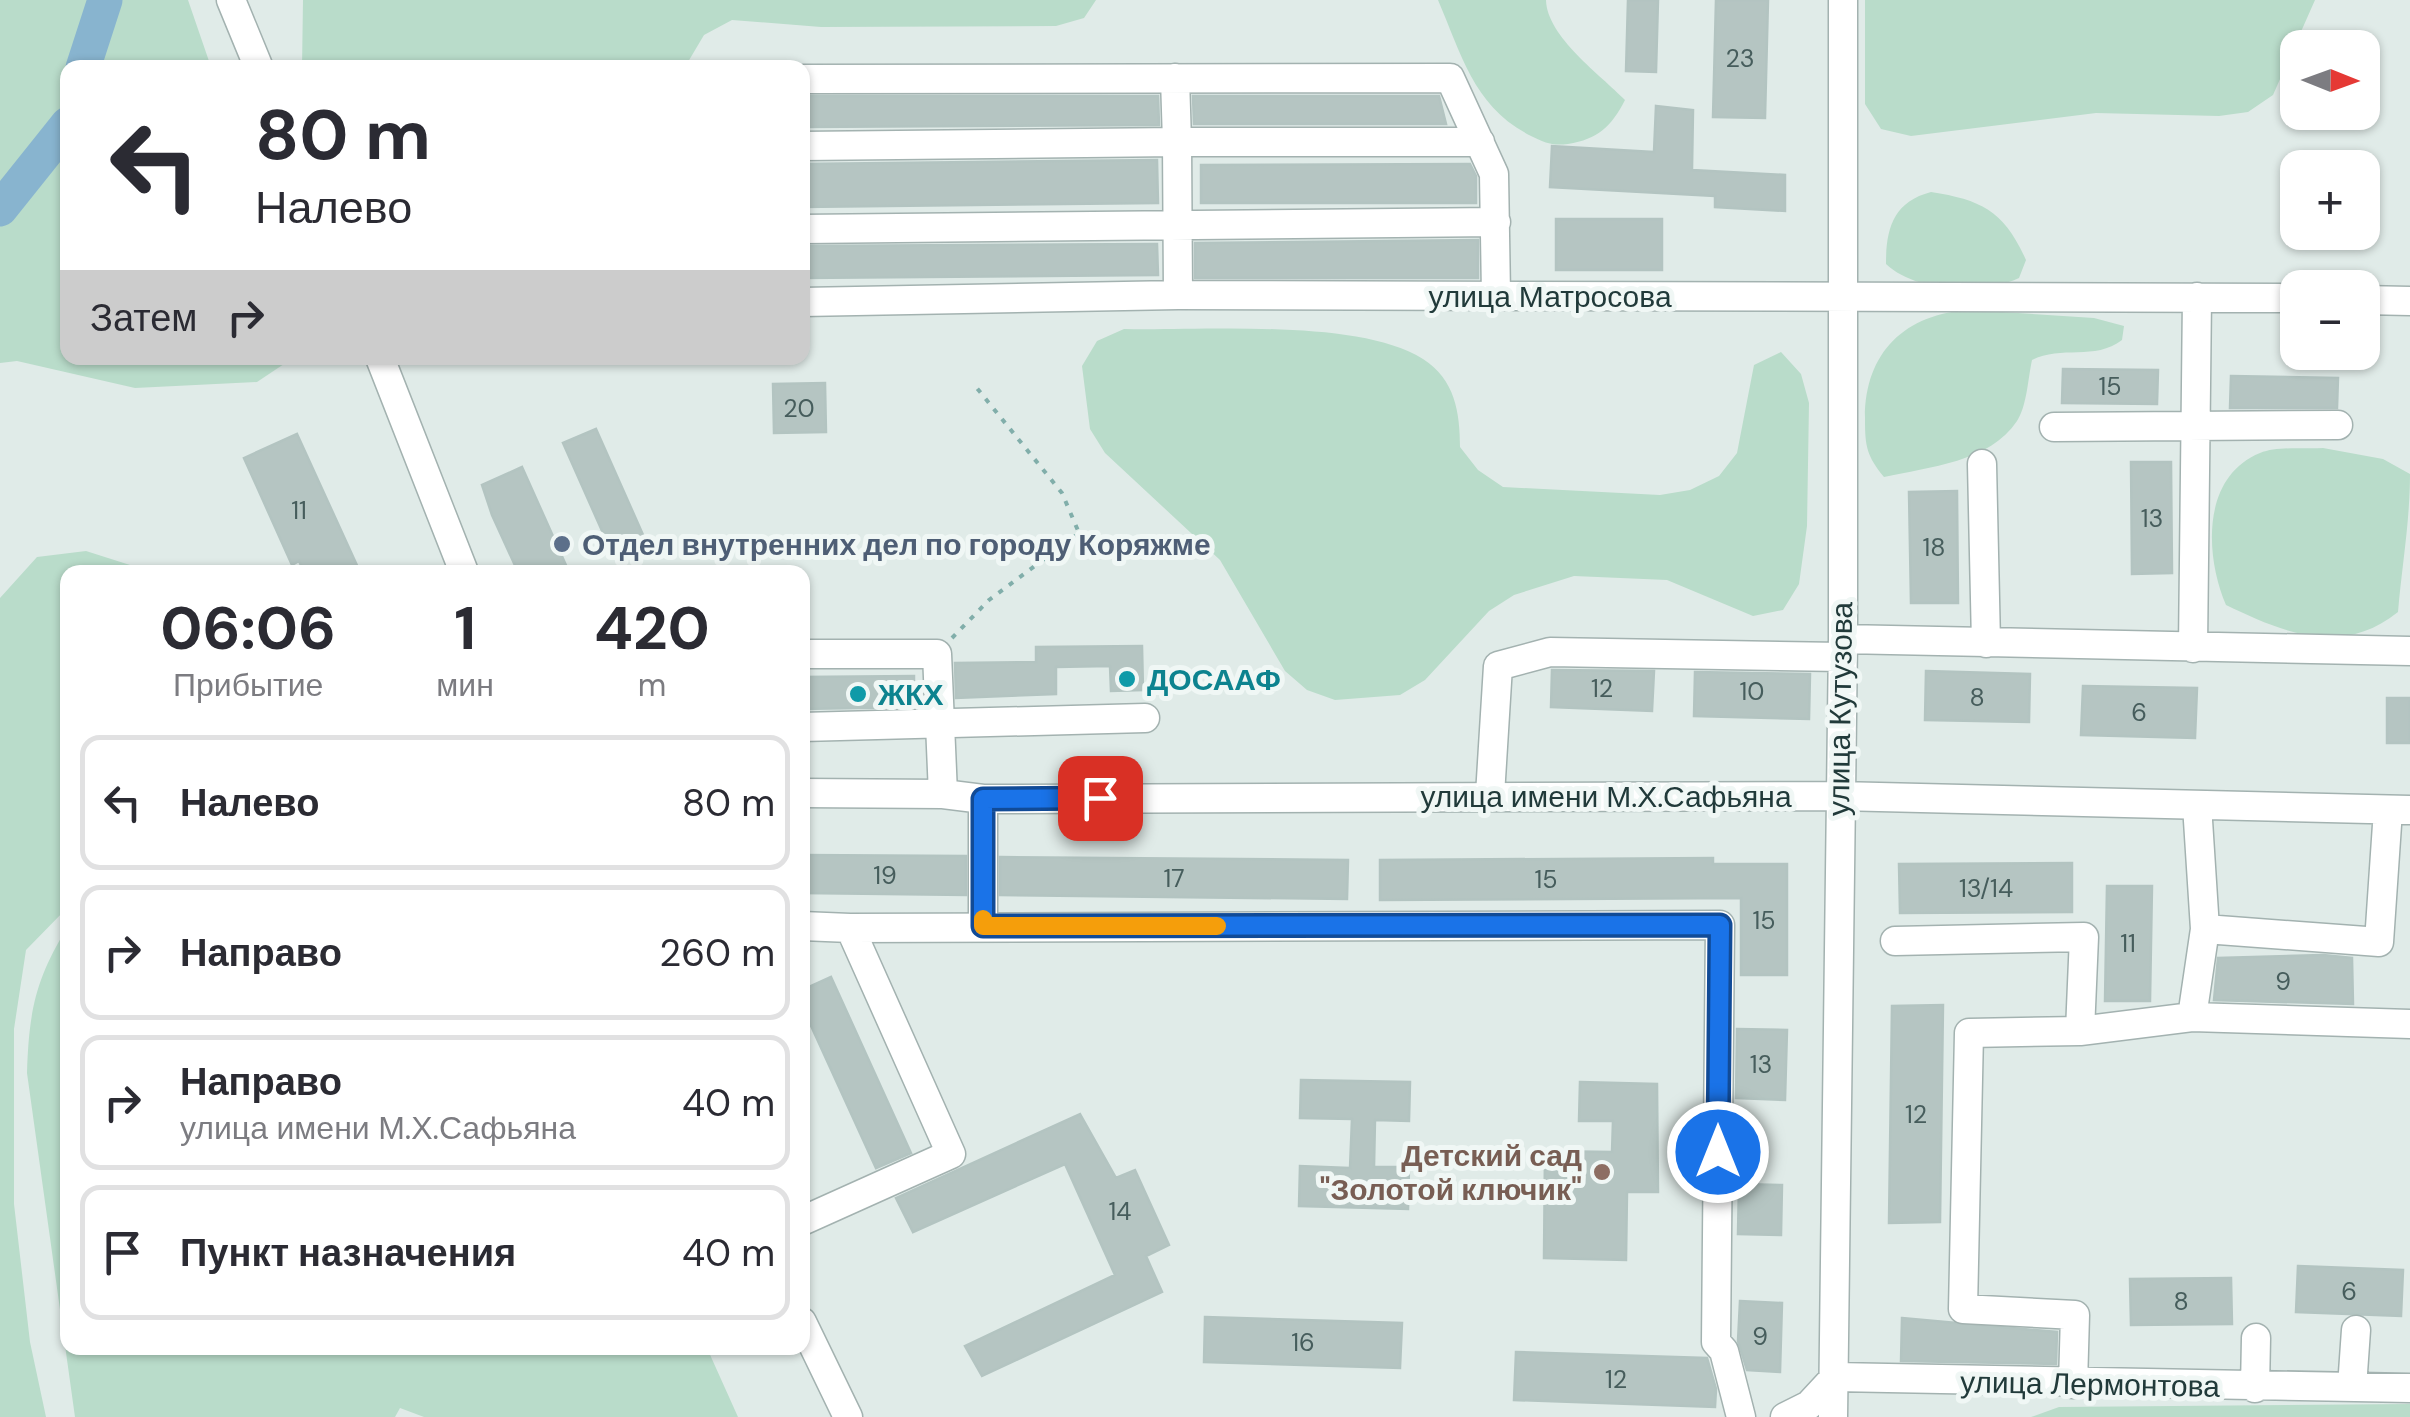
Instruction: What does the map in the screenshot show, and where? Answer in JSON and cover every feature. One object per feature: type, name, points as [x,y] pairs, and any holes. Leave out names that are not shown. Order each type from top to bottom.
[{"type":"street","points":[[230,0],[256,60]]},
{"type":"street","name":"улица Кутузова","points":[[1834,1417],[1842,648],[1843,0]]},
{"type":"street","points":[[810,78],[1450,78],[1494,174],[1496,295]]},
{"type":"street","points":[[1175,78],[1178,295]]},
{"type":"street","points":[[810,146],[1480,142]]},
{"type":"street","points":[[810,229],[1496,222]]},
{"type":"street","name":"улица Матросова","points":[[810,302],[1178,295],[2280,298]]},
{"type":"street","points":[[2193,648],[2197,296]]},
{"type":"street","points":[[2380,300],[2410,300]]},
{"type":"street","points":[[383,365],[461,565]]},
{"type":"street","points":[[2054,428],[2338,425]]},
{"type":"street","points":[[1982,464],[1986,643]]},
{"type":"street","points":[[1490,795],[1498,666],[1550,652],[1986,643],[2410,651]]},
{"type":"street","points":[[810,654],[937,654],[943,794]]},
{"type":"street","points":[[810,727],[1145,718]]},
{"type":"street","name":"улица имени М.Х.Сафьяна","points":[[810,792],[943,794],[983,799],[1838,796],[2399,810]]},
{"type":"street","points":[[983,799],[983,926]]},
{"type":"street","points":[[2192,1017],[2205,929],[2196,804]]},
{"type":"street","points":[[2205,929],[2378,942],[2399,810]]},
{"type":"street","points":[[810,926],[1720,925],[1716,1342],[1724,1350],[1740,1417]]},
{"type":"street","points":[[810,1217],[952,1154],[850,928]]},
{"type":"street","points":[[1895,941],[2084,937],[2080,1031]]},
{"type":"street","points":[[2073,1384],[2075,1314],[1962,1309],[1969,1033],[2080,1031],[2192,1017],[2410,1024]]},
{"type":"street","points":[[2352,1387],[2356,1330]]},
{"type":"street","points":[[2255,1388],[2256,1338]]},
{"type":"street","points":[[810,1339],[848,1417]]},
{"type":"street","points":[[1785,1417],[1809,1404],[1835,1376]]},
{"type":"street","name":"улица Лермонтова","points":[[1835,1376],[2255,1388],[2410,1388]]},
{"type":"path","points":[[937,654],[989,600],[1078,533],[1062,493],[976,387]]},
{"type":"green space","points":[[0,0],[188,0],[209,60],[60,60],[60,365],[282,365],[257,382],[135,388],[17,361],[0,363]]},
{"type":"green space","points":[[303,0],[1096,0],[1084,18],[1056,26],[821,27],[732,20],[704,35],[689,60],[302,60]]},
{"type":"green space","points":[[1438,0],[1546,0],[1555,28],[1565,41],[1625,100],[1620,109],[1609,124],[1588,139],[1553,144],[1531,136],[1512,124],[1483,95],[1463,60]]},
{"type":"green space","points":[[1865,0],[2315,0],[2302,30],[2280,30],[2280,79],[2273,95],[2248,112],[2219,116],[2096,113],[1911,136],[1881,129],[1865,104]]},
{"type":"green space","points":[[1931,192],[1978,204],[2000,219],[2026,260],[2019,278],[1987,287],[1950,288],[1914,280],[1886,264],[1894,219],[1908,203]]},
{"type":"green space","points":[[1971,310],[2094,318],[2124,326],[2122,340],[2101,350],[2032,360],[2023,408],[2005,435],[1991,446],[1957,461],[1884,477],[1871,457],[1865,429],[1867,396],[1880,357],[1892,341],[1926,319]]},
{"type":"green space","points":[[1124,329],[1279,329],[1360,337],[1395,346],[1423,359],[1442,376],[1457,409],[1460,447],[1478,470],[1503,487],[1660,495],[1690,490],[1719,476],[1737,453],[1754,365],[1781,352],[1801,374],[1809,403],[1807,526],[1799,584],[1783,610],[1753,616],[1667,580],[1574,576],[1514,595],[1489,611],[1425,680],[1400,695],[1335,700],[1307,690],[1285,671],[1220,560],[1105,453],[1090,429],[1082,366],[1097,341]]},
{"type":"green space","points":[[2323,448],[2383,459],[2410,474],[2398,612],[2377,626],[2334,637],[2291,631],[2226,605],[2212,542],[2218,499],[2241,464],[2267,451]]},
{"type":"green space","points":[[86,551],[130,565],[60,565],[60,915],[26,950],[14,1029],[14,1204],[30,1342],[46,1417],[0,1417],[0,598],[37,557]]},
{"type":"green space","points":[[60,941],[60,1310],[27,1073],[36,997]]},
{"type":"green space","points":[[66,1355],[710,1355],[738,1417],[424,1417],[400,1408],[395,1417],[75,1417]]},
{"type":"green space","points":[[2410,1404],[2410,1417],[2031,1417],[2059,1407]]},
{"type":"building","points":[[1628,0],[1658,0],[1656,72],[1626,71]]},
{"type":"building","points":[[1716,0],[1768,0],[1765,118],[1713,117]]},
{"type":"building","points":[[810,96],[1158,96],[1159,125],[810,127]]},
{"type":"building","points":[[1193,96],[1439,96],[1446,124],[1194,124]]},
{"type":"building","points":[[1656,106],[1693,110],[1692,170],[1785,175],[1785,211],[1715,207],[1715,196],[1550,187],[1552,146],[1654,152]]},
{"type":"building","points":[[1157,160],[1158,203],[810,207],[810,164]]},
{"type":"building","points":[[1470,164],[1476,176],[1476,203],[1201,203],[1201,165]]},
{"type":"building","points":[[1556,219],[1662,219],[1662,270],[1556,270]]},
{"type":"building","points":[[1478,240],[1478,278],[1195,278],[1195,243]]},
{"type":"building","points":[[1157,244],[1158,275],[810,278],[810,246]]},
{"type":"building","points":[[2063,369],[2158,370],[2157,404],[2062,403]]},
{"type":"building","points":[[2231,376],[2338,378],[2337,408],[2230,408]]},
{"type":"building","points":[[825,383],[826,432],[774,433],[773,384]]},
{"type":"building","points":[[596,429],[644,537],[611,551],[563,443]]},
{"type":"building","points":[[297,434],[357,565],[301,565],[299,561],[292,565],[244,458]]},
{"type":"building","points":[[2131,462],[2171,462],[2172,573],[2132,574]]},
{"type":"building","points":[[522,467],[566,565],[515,565],[482,485]]},
{"type":"building","points":[[1957,491],[1958,603],[1911,603],[1909,492]]},
{"type":"building","points":[[1142,646],[1143,690],[1111,691],[1110,666],[1056,667],[1056,694],[956,698],[955,663],[1036,662],[1036,647]]},
{"type":"building","points":[[1552,670],[1654,671],[1652,711],[1551,707]]},
{"type":"building","points":[[1926,671],[2030,674],[2029,722],[1925,720]]},
{"type":"building","points":[[1695,672],[1810,674],[1809,719],[1694,716]]},
{"type":"building","name":"ЖКХ","points":[[914,676],[914,707],[810,709],[810,677]]},
{"type":"building","points":[[2083,686],[2197,688],[2195,738],[2081,735]]},
{"type":"building","points":[[2387,698],[2410,698],[2410,743],[2387,743]]},
{"type":"building","points":[[810,855],[966,856],[966,895],[810,893]]},
{"type":"building","points":[[1000,857],[1348,860],[1347,899],[1000,895]]},
{"type":"building","points":[[1713,858],[1713,864],[1787,864],[1787,975],[1741,975],[1741,898],[1380,900],[1380,860]]},
{"type":"building","points":[[2072,863],[2072,912],[1900,913],[1899,864]]},
{"type":"building","points":[[2107,886],[2152,886],[2150,1001],[2105,1001]]},
{"type":"building","points":[[2218,958],[2352,958],[2353,1004],[2214,1000]]},
{"type":"building","points":[[831,977],[911,1153],[876,1168],[810,1024],[810,986]]},
{"type":"building","points":[[1943,1005],[1940,1222],[1889,1223],[1892,1006]]},
{"type":"building","points":[[1737,1029],[1787,1030],[1785,1100],[1736,1098]]},
{"type":"building","points":[[1301,1080],[1410,1082],[1409,1121],[1375,1120],[1374,1167],[1409,1167],[1408,1209],[1299,1206],[1300,1166],[1350,1168],[1352,1119],[1300,1118]]},
{"type":"building","name":"Детский сад \"Золотой ключик\"","points":[[1580,1082],[1657,1084],[1658,1192],[1627,1192],[1626,1260],[1544,1258],[1545,1151],[1612,1152],[1613,1121],[1579,1121]]},
{"type":"building","points":[[1080,1114],[1116,1178],[1135,1170],[1169,1245],[1146,1256],[1162,1292],[982,1376],[965,1346],[1115,1275],[1065,1164],[913,1232],[896,1198]]},
{"type":"building","points":[[1739,1184],[1782,1185],[1781,1235],[1738,1234]]},
{"type":"building","points":[[2298,1266],[2403,1270],[2401,1316],[2296,1312]]},
{"type":"building","points":[[2231,1278],[2232,1324],[2131,1325],[2130,1279]]},
{"type":"building","points":[[1740,1301],[1782,1303],[1780,1372],[1747,1370],[1738,1341]]},
{"type":"building","points":[[1205,1317],[1402,1323],[1400,1368],[1204,1362]]},
{"type":"building","points":[[1902,1318],[2057,1332],[2056,1364],[1901,1361]]},
{"type":"building","points":[[1516,1352],[1707,1358],[1716,1389],[1715,1407],[1514,1400]]},
{"type":"waterway","points":[[86,60],[105,0]]},
{"type":"waterway","points":[[0,209],[60,134]]},
{"type":"slow traffic","points":[[983,919],[983,926],[1217,926]]},
{"type":"place","name":"Отдел внутренних дел по городу Коряжме","points":[[562,544]]},
{"type":"place","name":"ДОСААФ","points":[[1127,679]]},
{"type":"place","name":"ЖКХ","points":[[858,694]]},
{"type":"place","name":"Детский сад \"Золотой ключик\"","points":[[1602,1172]]},
{"type":"route","points":[[1100,798],[983,799],[983,926],[1720,925],[1718,1152]]}]
